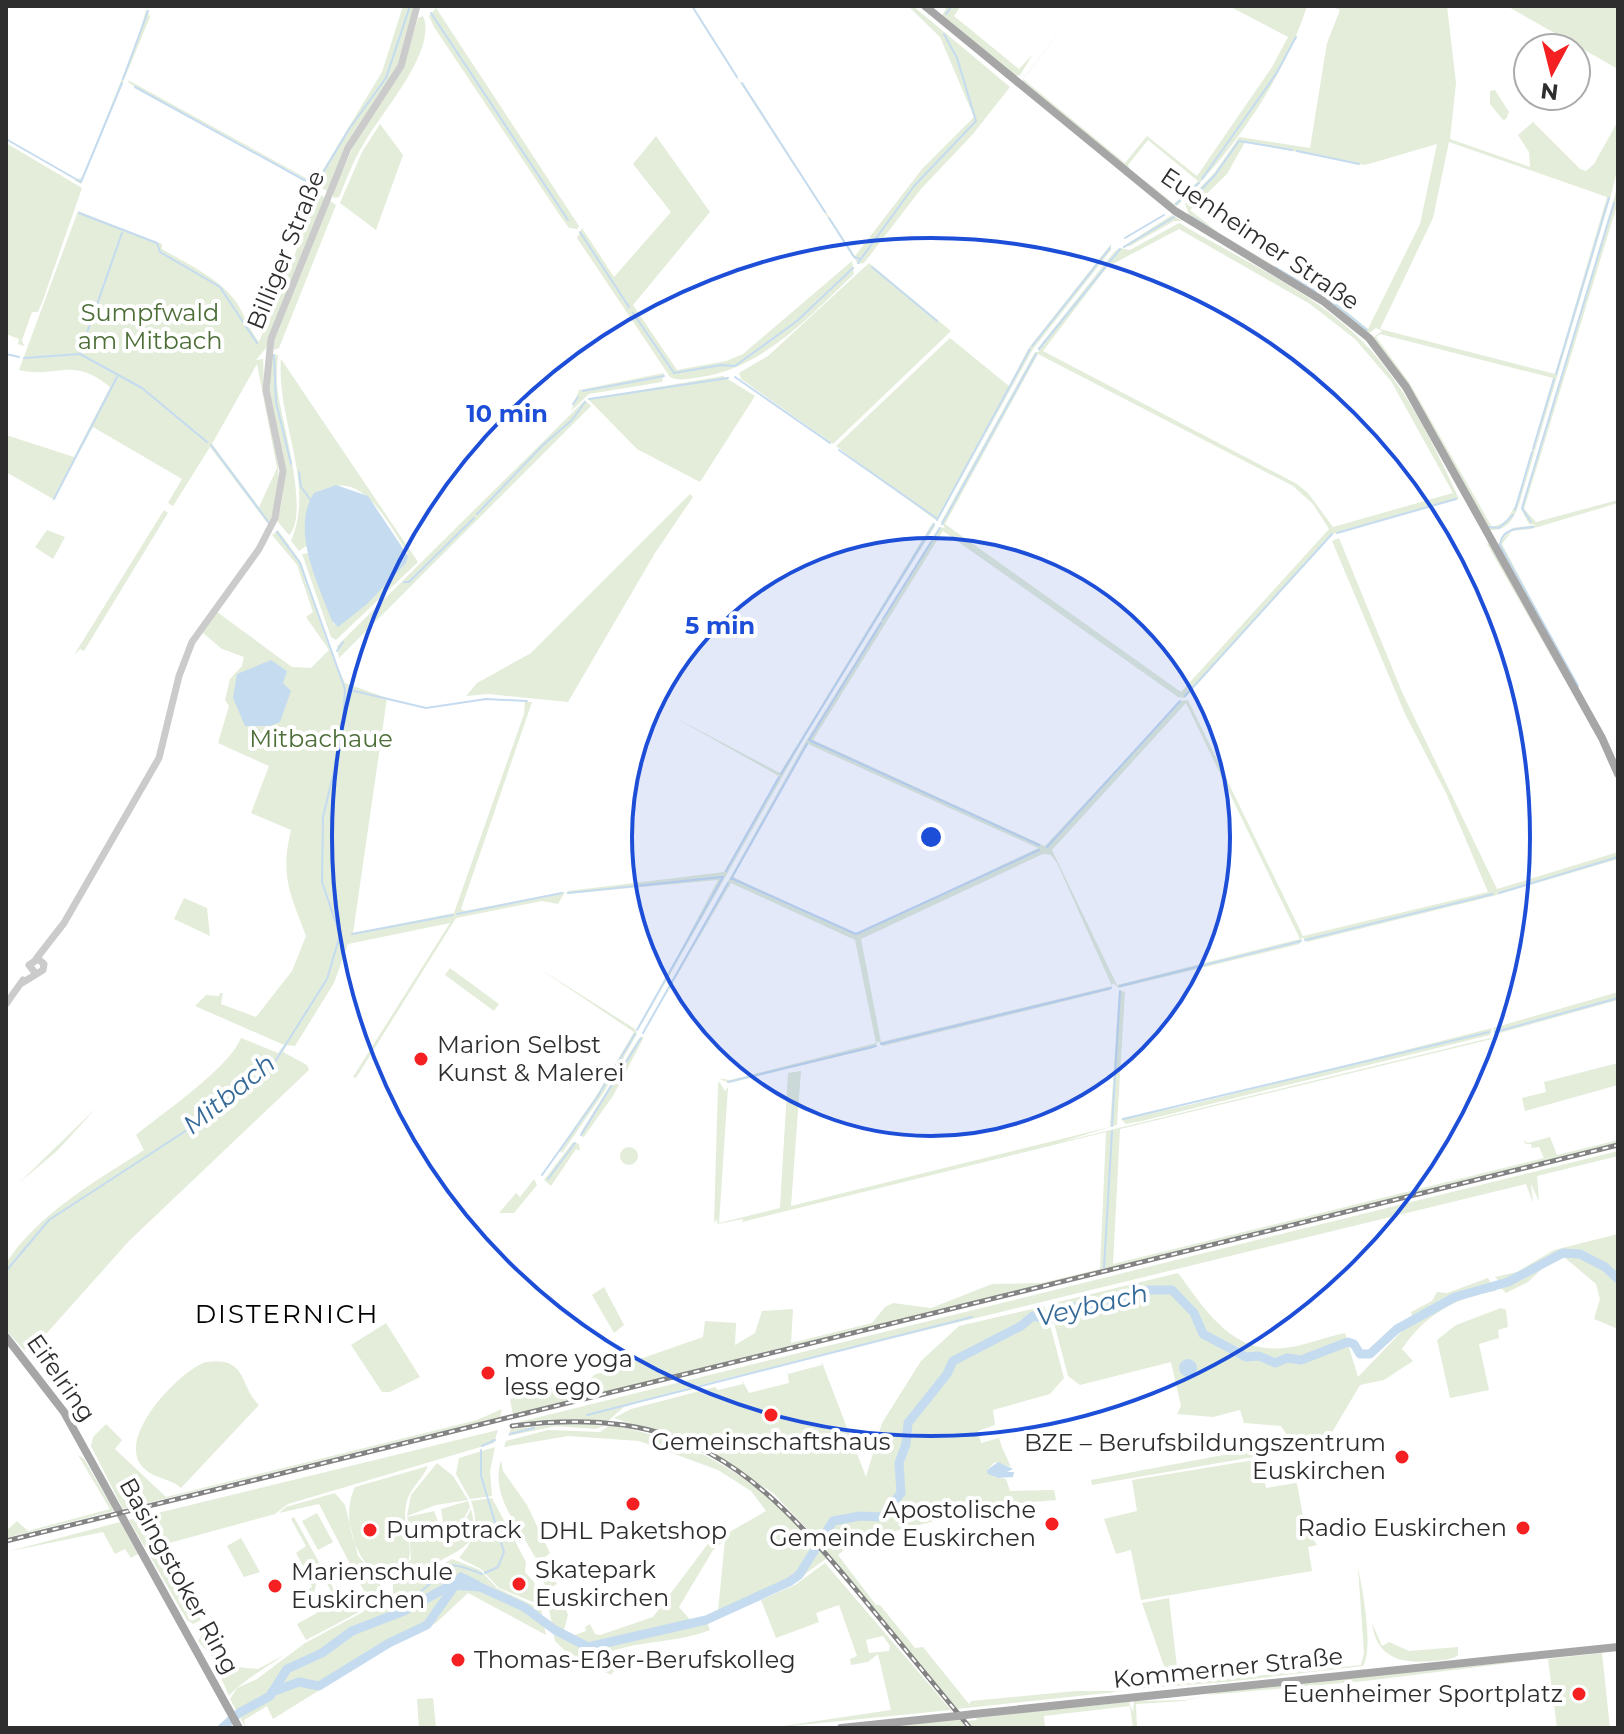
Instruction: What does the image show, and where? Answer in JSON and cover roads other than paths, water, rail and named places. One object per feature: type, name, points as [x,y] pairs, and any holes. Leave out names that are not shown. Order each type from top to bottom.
[{"type":"main road","name":"Euenheimer Straße","points":[[925,6],[1175,211],[1323,301],[1369,338],[1410,395],[1602,738],[1618,774]]},
{"type":"main road","name":"Eifelring","points":[[6,1337],[49,1389],[82,1444]]},
{"type":"main road","name":"Basingstoker Ring","points":[[82,1444],[238,1726]]},
{"type":"main road","name":"Kommerner Straße","points":[[841,1728],[1618,1647]]},
{"type":"street","name":"Billiger Straße","points":[[39,961],[161,754],[189,647],[259,549],[275,518],[283,471],[266,390],[269,346],[348,148],[401,66],[417,6]]},
{"type":"street","points":[[6,1004],[33,971],[43,970],[39,961],[31,962],[33,971]]},
{"type":"water","points":[[336,485],[368,496],[408,556],[406,563],[367,604],[338,627],[332,621],[314,575],[305,524],[307,508],[314,493]]},
{"type":"water","points":[[271,660],[287,671],[283,683],[291,691],[280,722],[270,726],[245,726],[233,698],[237,674]]},
{"type":"water","points":[[1188,1359],[1197,1368],[1188,1377],[1179,1368]]},
{"type":"water","points":[[998,1462],[1013,1469],[1007,1472],[1014,1472],[1013,1477],[998,1478],[988,1474],[987,1470]]},
{"type":"waterway","points":[[135,87],[315,186],[349,129],[386,78],[410,6]]},
{"type":"waterway","points":[[692,6],[737,77]]},
{"type":"waterway","points":[[946,14],[952,6]]},
{"type":"waterway","points":[[123,79],[148,11]]},
{"type":"waterway","points":[[431,13],[568,220]]},
{"type":"waterway","points":[[858,263],[914,186],[976,121],[957,58],[944,34]]},
{"type":"waterway","points":[[1202,179],[1276,74],[1296,37]]},
{"type":"waterway","points":[[6,139],[81,182],[122,83]]},
{"type":"waterway","points":[[742,83],[825,212]]},
{"type":"waterway","points":[[1193,198],[1215,175],[1239,141],[1292,150]]},
{"type":"waterway","points":[[1297,151],[1359,164]]},
{"type":"waterway","points":[[1176,204],[1199,183]]},
{"type":"waterway","points":[[1556,374],[1609,198]]},
{"type":"waterway","points":[[1531,522],[1522,508],[1614,203]]},
{"type":"waterway","points":[[79,213],[157,243],[160,252],[220,287],[257,343]]},
{"type":"waterway","points":[[1125,238],[1164,215]]},
{"type":"waterway","points":[[1124,247],[1174,217]]},
{"type":"waterway","points":[[1192,217],[1208,227]]},
{"type":"waterway","points":[[829,218],[854,257],[860,259]]},
{"type":"waterway","points":[[580,232],[629,307]]},
{"type":"waterway","points":[[80,353],[122,233]]},
{"type":"waterway","points":[[1032,346],[1110,248]]},
{"type":"waterway","points":[[1039,349],[1120,249]]},
{"type":"waterway","points":[[872,267],[937,321]]},
{"type":"waterway","points":[[1275,267],[1322,295]]},
{"type":"waterway","points":[[633,313],[674,373],[721,365],[735,366],[797,321],[853,268]]},
{"type":"waterway","points":[[1325,296],[1367,330]]},
{"type":"waterway","points":[[937,520],[1030,349]]},
{"type":"waterway","name":"Mitbach","points":[[6,354],[19,357]]},
{"type":"waterway","name":"Mitbach","points":[[24,358],[80,354],[142,388],[207,442]]},
{"type":"waterway","points":[[942,524],[1036,354]]},
{"type":"waterway","points":[[274,355],[276,402],[291,464]]},
{"type":"waterway","points":[[583,391],[664,376]]},
{"type":"waterway","points":[[54,499],[117,377]]},
{"type":"waterway","points":[[735,377],[830,443]]},
{"type":"waterway","points":[[589,399],[728,378]]},
{"type":"waterway","points":[[1533,449],[1554,379]]},
{"type":"waterway","points":[[573,404],[578,397]]},
{"type":"waterway","points":[[477,514],[543,445],[572,420],[585,402]]},
{"type":"waterway","name":"Mitbach","points":[[211,445],[269,523]]},
{"type":"waterway","points":[[839,450],[936,518]]},
{"type":"waterway","points":[[1515,510],[1532,452]]},
{"type":"waterway","points":[[299,472],[301,487],[310,499]]},
{"type":"waterway","points":[[1337,533],[1456,499]]},
{"type":"waterway","points":[[1489,527],[1499,528],[1513,515]]},
{"type":"waterway","points":[[404,582],[409,582],[474,518]]},
{"type":"waterway","points":[[781,774],[934,524]]},
{"type":"waterway","points":[[1533,527],[1508,532],[1500,545],[1578,686]]},
{"type":"waterway","points":[[883,619],[940,528]]},
{"type":"waterway","name":"Mitbach","points":[[6,1271],[49,1220],[213,1113],[276,1060],[327,979],[340,935],[322,882],[323,817],[342,738],[345,689],[300,563],[277,532]]},
{"type":"waterway","points":[[1185,696],[1332,534]]},
{"type":"waterway","points":[[881,623],[809,740],[1039,845]]},
{"type":"waterway","points":[[337,651],[343,642]]},
{"type":"waterway","points":[[350,690],[426,708],[486,699],[527,701]]},
{"type":"waterway","points":[[1047,847],[1180,701]]},
{"type":"waterway","points":[[731,879],[807,744]]},
{"type":"waterway","points":[[726,871],[779,777]]},
{"type":"waterway","points":[[731,878],[856,934],[1039,850]]},
{"type":"waterway","points":[[1499,893],[1618,857]]},
{"type":"waterway","points":[[568,893],[722,877]]},
{"type":"waterway","points":[[637,1030],[723,877]]},
{"type":"waterway","points":[[643,1033],[728,883]]},
{"type":"waterway","points":[[457,914],[562,893]]},
{"type":"waterway","points":[[1305,940],[1493,894]]},
{"type":"waterway","points":[[352,934],[453,915]]},
{"type":"waterway","points":[[1120,986],[1301,941]]},
{"type":"waterway","points":[[881,1044],[1111,988]]},
{"type":"waterway","points":[[1112,1126],[1120,991]]},
{"type":"waterway","points":[[1495,1032],[1618,998]]},
{"type":"waterway","points":[[1123,1119],[1489,1032]]},
{"type":"waterway","points":[[542,1175],[596,1099],[635,1034]]},
{"type":"waterway","points":[[581,1135],[641,1038]]},
{"type":"waterway","points":[[728,1082],[876,1046]]},
{"type":"waterway","points":[[1104,1268],[1112,1131]]},
{"type":"waterway","points":[[548,1179],[575,1143]]},
{"type":"waterway","name":"Veybach","points":[[222,1728],[239,1713],[270,1696],[287,1669],[322,1653],[352,1631],[404,1611],[451,1585],[480,1587],[524,1607],[555,1630],[588,1647],[706,1620],[789,1582],[799,1575],[833,1521],[860,1516],[882,1517],[901,1493],[899,1463],[906,1444],[908,1423],[947,1374],[953,1361],[1021,1326],[1033,1316],[1049,1320],[1074,1307],[1093,1307],[1110,1299],[1126,1300],[1139,1290],[1172,1290],[1194,1313],[1203,1334],[1246,1357],[1259,1356],[1275,1363],[1287,1358],[1301,1360],[1348,1342],[1354,1344],[1360,1354],[1370,1354],[1397,1329],[1455,1297],[1508,1282],[1563,1253],[1580,1254],[1605,1267],[1618,1279]]},
{"type":"waterway","points":[[1033,1316],[1041,1307]]},
{"type":"waterway","points":[[587,1415],[972,1317]]},
{"type":"waterway","points":[[510,1434],[534,1428]]},
{"type":"waterway","points":[[482,1446],[495,1440]]},
{"type":"waterway","points":[[481,1450],[481,1476],[504,1552],[498,1567],[485,1573]]},
{"type":"waterway","points":[[436,1574],[452,1565],[482,1574]]},
{"type":"waterway","name":"Veybach","points":[[272,1692],[299,1682],[319,1686],[389,1643],[427,1625],[461,1577],[477,1585]]},
{"type":"waterway","points":[[389,1618],[432,1582]]},
{"type":"railway","points":[[6,1541],[1618,1145]]},
{"type":"railway","points":[[512,1426],[572,1422],[624,1425],[669,1436],[710,1454],[748,1479],[785,1510],[821,1548],[970,1728]]},
{"type":"place","name":"Marion Selbst Kunst & Malerei","points":[[421,1059]]},
{"type":"place","name":"more yoga less ego","points":[[488,1373]]},
{"type":"place","name":"Gemeinschaftshaus","points":[[771,1415]]},
{"type":"place","name":"BZE – Berufsbildungszentrum Euskirchen","points":[[1402,1457]]},
{"type":"place","name":"DHL Paketshop","points":[[633,1504]]},
{"type":"place","name":"Apostolische Gemeinde Euskirchen","points":[[1052,1524]]},
{"type":"place","name":"Radio Euskirchen","points":[[1523,1528]]},
{"type":"place","name":"Pumptrack","points":[[370,1530]]},
{"type":"place","name":"Skatepark Euskirchen","points":[[519,1584]]},
{"type":"place","name":"Marienschule Euskirchen","points":[[275,1586]]},
{"type":"place","name":"Thomas-Eßer-Berufskolleg","points":[[458,1660]]},
{"type":"place","name":"Euenheimer Sportplatz","points":[[1579,1694]]},
{"type":"district","name":"DISTERNICH","points":[[287,1314]]},
{"type":"park label","name":"Sumpfwald am Mitbach","points":[[150,327]]},
{"type":"park label","name":"Mitbachaue","points":[[321,739]]}]
